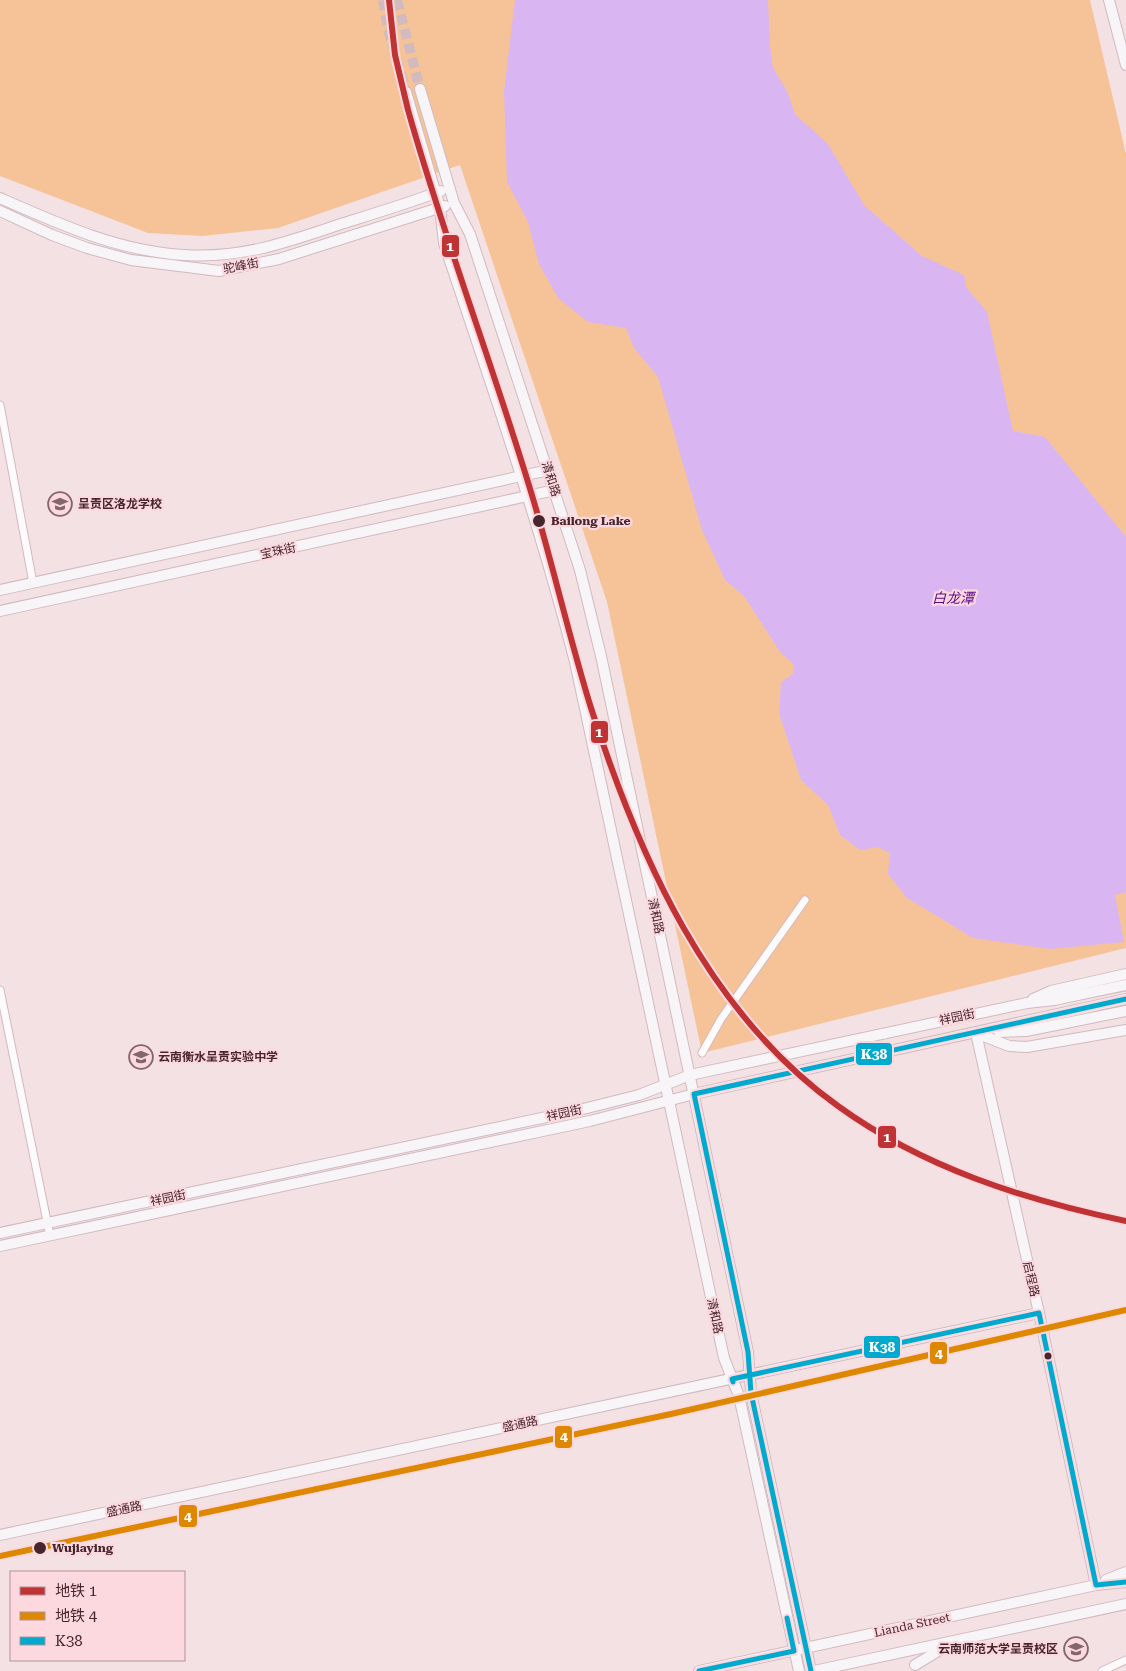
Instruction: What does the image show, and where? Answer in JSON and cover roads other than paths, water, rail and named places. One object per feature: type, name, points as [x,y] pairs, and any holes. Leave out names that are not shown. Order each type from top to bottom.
[{"type":"main road","points":[[1109,0],[1126,64]]},
{"type":"main road","name":"清和路","points":[[420,89],[449,188],[454,203],[470,234],[580,570],[690,1075],[748,1352],[751,1393],[812,1671]]},
{"type":"main road","name":"清和路","points":[[406,92],[440,208],[444,243],[528,497],[553,577],[575,662],[724,1358],[738,1396],[799,1671]]},
{"type":"main road","name":"驼峰街","points":[[0,198],[77,232],[112,242],[185,256],[222,255],[261,250],[449,188]]},
{"type":"main road","name":"驼峰街","points":[[0,211],[52,235],[87,248],[131,260],[219,270],[279,259],[454,203]]},
{"type":"main road","name":"宝珠街","points":[[0,590],[522,478],[548,470]]},
{"type":"main road","name":"宝珠街","points":[[0,611],[555,490]]},
{"type":"main road","points":[[1027,1002],[1052,991],[1126,974]]},
{"type":"main road","name":"祥园街","points":[[0,1233],[575,1111],[639,1095],[690,1075],[1027,1002],[1054,1000],[1126,985]]},
{"type":"main road","points":[[976,1033],[1126,999]]},
{"type":"main road","points":[[976,1033],[1026,1031],[1126,1012]]},
{"type":"main road","points":[[976,1033],[1009,1046],[1027,1047],[1126,1030]]},
{"type":"main road","name":"祥园街","points":[[0,1246],[590,1121],[694,1094],[976,1033]]},
{"type":"main road","name":"启程路","points":[[976,1033],[1039,1313],[1096,1584]]},
{"type":"main road","name":"盛通路","points":[[0,1535],[1039,1313]]},
{"type":"main road","points":[[1096,1584],[1126,1572]]},
{"type":"main road","points":[[1096,1584],[1126,1576]]},
{"type":"main road","name":"Lianda Street","points":[[699,1671],[1096,1584],[1126,1582]]},
{"type":"main road","name":"Lianda Street","points":[[812,1671],[1124,1605]]},
{"type":"main road","points":[[915,1665],[954,1641]]},
{"type":"street","points":[[0,405],[33,583]]},
{"type":"street","points":[[702,1053],[721,1019],[806,900]]},
{"type":"street","points":[[0,990],[50,1236]]},
{"type":"street","points":[[1102,1671],[1126,1660]]},
{"type":"water","name":"白龙潭","points":[[515,0],[768,0],[773,68],[787,91],[795,114],[828,144],[864,205],[922,256],[964,275],[966,287],[987,312],[1013,431],[1045,437],[1126,537],[1126,892],[1115,895],[1124,942],[1050,949],[973,938],[907,898],[888,874],[890,853],[878,847],[860,850],[840,835],[828,805],[801,780],[779,713],[781,682],[793,674],[794,665],[780,652],[744,596],[725,580],[702,530],[658,377],[634,348],[626,328],[588,322],[558,298],[539,264],[528,222],[507,182],[504,91]]},
{"type":"tunnel","points":[[383,0],[388,29],[406,92]]},
{"type":"tunnel","points":[[397,0],[420,89]]},
{"type":"metro line","name":"1","points":[[389,0],[395,55],[408,110],[422,159],[519,453],[591,708],[631,820],[683,928],[715,978],[751,1025],[792,1068],[838,1106],[870,1128],[939,1164],[975,1178],[1050,1203],[1126,1221]]},
{"type":"metro line","name":"4","points":[[0,1556],[671,1414],[1126,1310]]},
{"type":"place","name":"呈贡区洛龙学校","points":[[60,504]]},
{"type":"place","name":"Bailong Lake","points":[[539,521]]},
{"type":"place","name":"云南衡水呈贡实验中学","points":[[141,1057]]},
{"type":"place","name":"Wujiaying","points":[[40,1548]]},
{"type":"place","name":"云南师范大学呈贡校区","points":[[1076,1649]]}]
